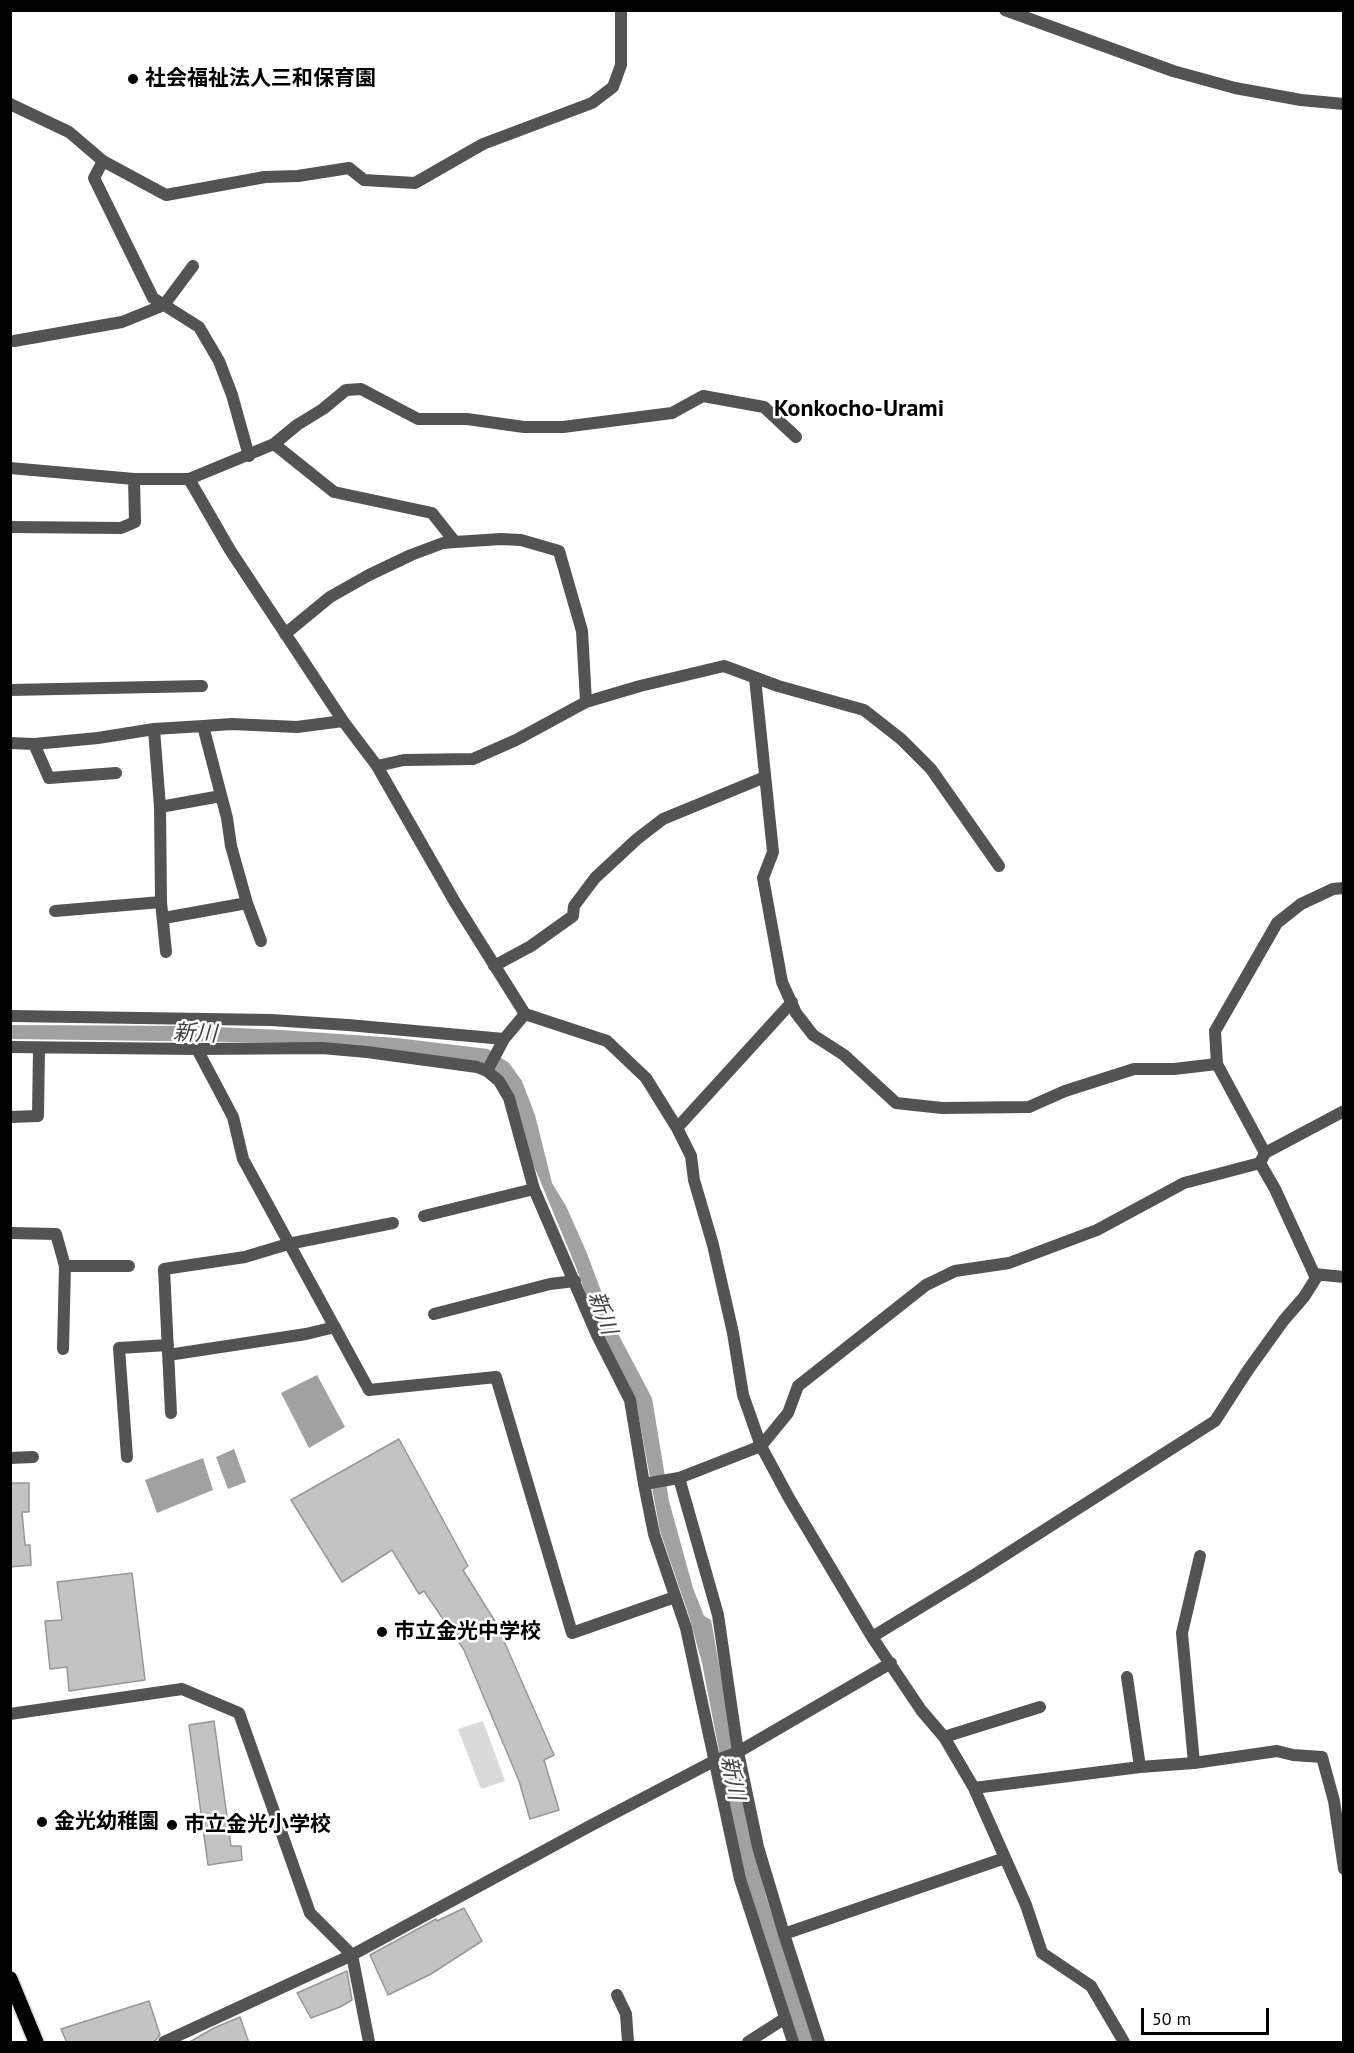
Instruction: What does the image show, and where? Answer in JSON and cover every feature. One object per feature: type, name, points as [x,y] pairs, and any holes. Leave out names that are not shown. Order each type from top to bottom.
[{"type":"main road","points":[[10,1979],[36,2043]]},
{"type":"street","points":[[10,104],[69,132],[103,161],[166,195],[265,177],[298,176],[349,168],[364,180],[415,183],[483,144],[592,103],[613,87],[621,65],[621,10]]},
{"type":"street","points":[[1005,10],[1173,71],[1236,88],[1301,100],[1344,104]]},
{"type":"street","points":[[103,161],[94,178],[153,298],[199,327],[219,361],[232,395],[249,456]]},
{"type":"street","points":[[14,341],[122,322],[164,305],[193,266]]},
{"type":"street","points":[[10,468],[134,479],[189,479],[274,444],[346,390],[361,389],[418,420],[467,419],[524,427],[563,427],[672,413],[703,396],[764,407],[796,437]]},
{"type":"street","points":[[274,444],[334,492],[432,513],[455,542]]},
{"type":"street","points":[[10,527],[121,528],[135,522],[134,479]]},
{"type":"street","points":[[189,479],[230,550],[285,634],[343,721],[377,766],[456,904],[525,1014],[607,1041],[646,1078],[678,1128],[691,1156],[694,1180],[713,1245],[733,1333],[743,1395],[761,1446],[789,1498],[872,1636],[921,1710],[944,1737],[974,1788],[1026,1905],[1042,1953],[1090,1986],[1124,2043]]},
{"type":"street","points":[[285,634],[330,597],[411,555],[443,543],[521,540],[559,551],[582,631],[586,702]]},
{"type":"street","points":[[377,766],[404,760],[473,759],[516,740],[586,702],[640,686],[724,666],[778,686],[864,710],[901,739],[931,770],[999,866]]},
{"type":"street","points":[[755,678],[773,852],[763,879],[782,982],[796,1013],[813,1035],[844,1055],[896,1103],[942,1108],[1029,1107],[1065,1091],[1134,1070],[1174,1069],[1217,1064]]},
{"type":"street","points":[[10,690],[201,686]]},
{"type":"street","points":[[10,743],[34,744],[98,738],[153,729],[232,724],[297,727],[343,721]]},
{"type":"street","points":[[204,726],[227,818],[231,846],[247,903],[261,941]]},
{"type":"street","points":[[153,729],[160,807],[161,902],[166,952]]},
{"type":"street","points":[[34,744],[49,778],[116,773]]},
{"type":"street","points":[[494,966],[531,946],[573,916],[574,906],[595,878],[637,839],[663,819],[765,777]]},
{"type":"street","points":[[160,807],[221,796]]},
{"type":"street","points":[[872,1636],[977,1573],[1215,1421],[1272,1337],[1316,1278],[1217,1064],[1215,1031],[1277,923],[1301,903],[1333,889],[1344,888]]},
{"type":"street","points":[[55,911],[161,902]]},
{"type":"street","points":[[164,918],[247,903]]},
{"type":"street","points":[[678,1128],[792,1002]]},
{"type":"street","points":[[486,1071],[504,1039],[525,1014]]},
{"type":"street","points":[[10,1016],[271,1020],[504,1039]]},
{"type":"street","points":[[10,1047],[322,1048],[477,1067],[499,1081],[508,1098],[534,1189],[597,1335],[630,1400],[654,1534],[686,1628],[740,1879],[793,2043]]},
{"type":"street","points":[[10,1117],[38,1116],[39,1048]]},
{"type":"street","points":[[196,1049],[233,1118],[243,1160],[369,1390],[496,1377],[572,1633],[675,1597]]},
{"type":"street","points":[[644,1484],[679,1478],[761,1446],[788,1413],[798,1386],[926,1285],[955,1271],[1009,1263],[1097,1230],[1184,1183],[1262,1158],[1344,1111]]},
{"type":"street","points":[[424,1216],[534,1189]]},
{"type":"street","points":[[171,1413],[164,1269],[245,1257],[288,1244],[393,1223]]},
{"type":"street","points":[[10,1233],[56,1234],[65,1266],[63,1349]]},
{"type":"street","points":[[65,1266],[129,1266]]},
{"type":"street","points":[[1314,1274],[1344,1277]]},
{"type":"street","points":[[434,1314],[550,1284],[575,1281]]},
{"type":"street","points":[[127,1457],[119,1348],[168,1350],[306,1334],[335,1328]]},
{"type":"street","points":[[10,1458],[33,1457]]},
{"type":"street","points":[[679,1478],[718,1615],[738,1752],[758,1847],[819,2043]]},
{"type":"street","points":[[1194,1763],[1182,1633],[1200,1556]]},
{"type":"street","points":[[164,2043],[352,1956],[588,1827],[714,1761],[738,1752],[891,1664]]},
{"type":"street","points":[[1127,1677],[1140,1767]]},
{"type":"street","points":[[10,1714],[182,1689],[238,1713],[310,1913],[352,1956],[369,2043]]},
{"type":"street","points":[[944,1737],[1040,1707]]},
{"type":"street","points":[[974,1788],[1140,1767],[1194,1763],[1277,1751],[1293,1755],[1322,1757],[1334,1801],[1344,1869]]},
{"type":"street","points":[[784,1934],[1005,1858]]},
{"type":"street","points":[[617,1995],[626,2014],[628,2043]]},
{"type":"street","points":[[748,2043],[784,2019]]},
{"type":"shaded area","points":[[483,1721],[505,1781],[481,1789],[458,1729]]},
{"type":"water","name":"新川","points":[[11,1025],[195,1026],[397,1038],[488,1049],[509,1063],[522,1081],[535,1115],[552,1183],[566,1206],[586,1251],[615,1328],[652,1398],[669,1501],[693,1588],[704,1616],[711,1620],[747,1822],[766,1896],[813,2042],[798,2042],[743,1874],[702,1663],[689,1616],[660,1531],[637,1407],[598,1328],[576,1267],[494,1070],[309,1043],[11,1039]]},
{"type":"water","points":[[317,1375],[345,1427],[309,1448],[281,1393]]},
{"type":"water","points":[[234,1449],[246,1482],[228,1489],[216,1457]]},
{"type":"water","points":[[203,1458],[213,1490],[157,1513],[145,1480]]},
{"type":"building","points":[[399,1439],[468,1566],[463,1570],[496,1623],[554,1755],[544,1760],[559,1810],[530,1819],[519,1781],[464,1650],[424,1591],[419,1594],[392,1550],[342,1582],[291,1500]]},
{"type":"building","points":[[10,1483],[29,1483],[29,1512],[22,1512],[25,1545],[30,1545],[31,1565],[10,1567]]},
{"type":"building","points":[[132,1573],[145,1680],[69,1691],[67,1667],[50,1669],[45,1621],[62,1620],[57,1582]]},
{"type":"building","points":[[214,1721],[231,1846],[241,1846],[242,1860],[208,1865],[189,1725]]},
{"type":"building","points":[[464,1908],[482,1941],[431,1974],[388,1995],[370,1955],[436,1919],[437,1921]]},
{"type":"building","points":[[347,1971],[352,2000],[311,2018],[297,1993]]},
{"type":"building","points":[[149,2001],[160,2035],[151,2043],[67,2043],[61,2029]]},
{"type":"building","points":[[240,2017],[249,2043],[188,2043],[214,2028]]},
{"type":"place","name":"社会福祉法人三和保育園","points":[[133,79]]},
{"type":"place","name":"市立金光中学校","points":[[382,1632]]},
{"type":"place","name":"金光幼稚園","points":[[42,1822]]},
{"type":"place","name":"市立金光小学校","points":[[172,1825]]},
{"type":"district","name":"Konkocho-Urami","points":[[859,409]]}]
